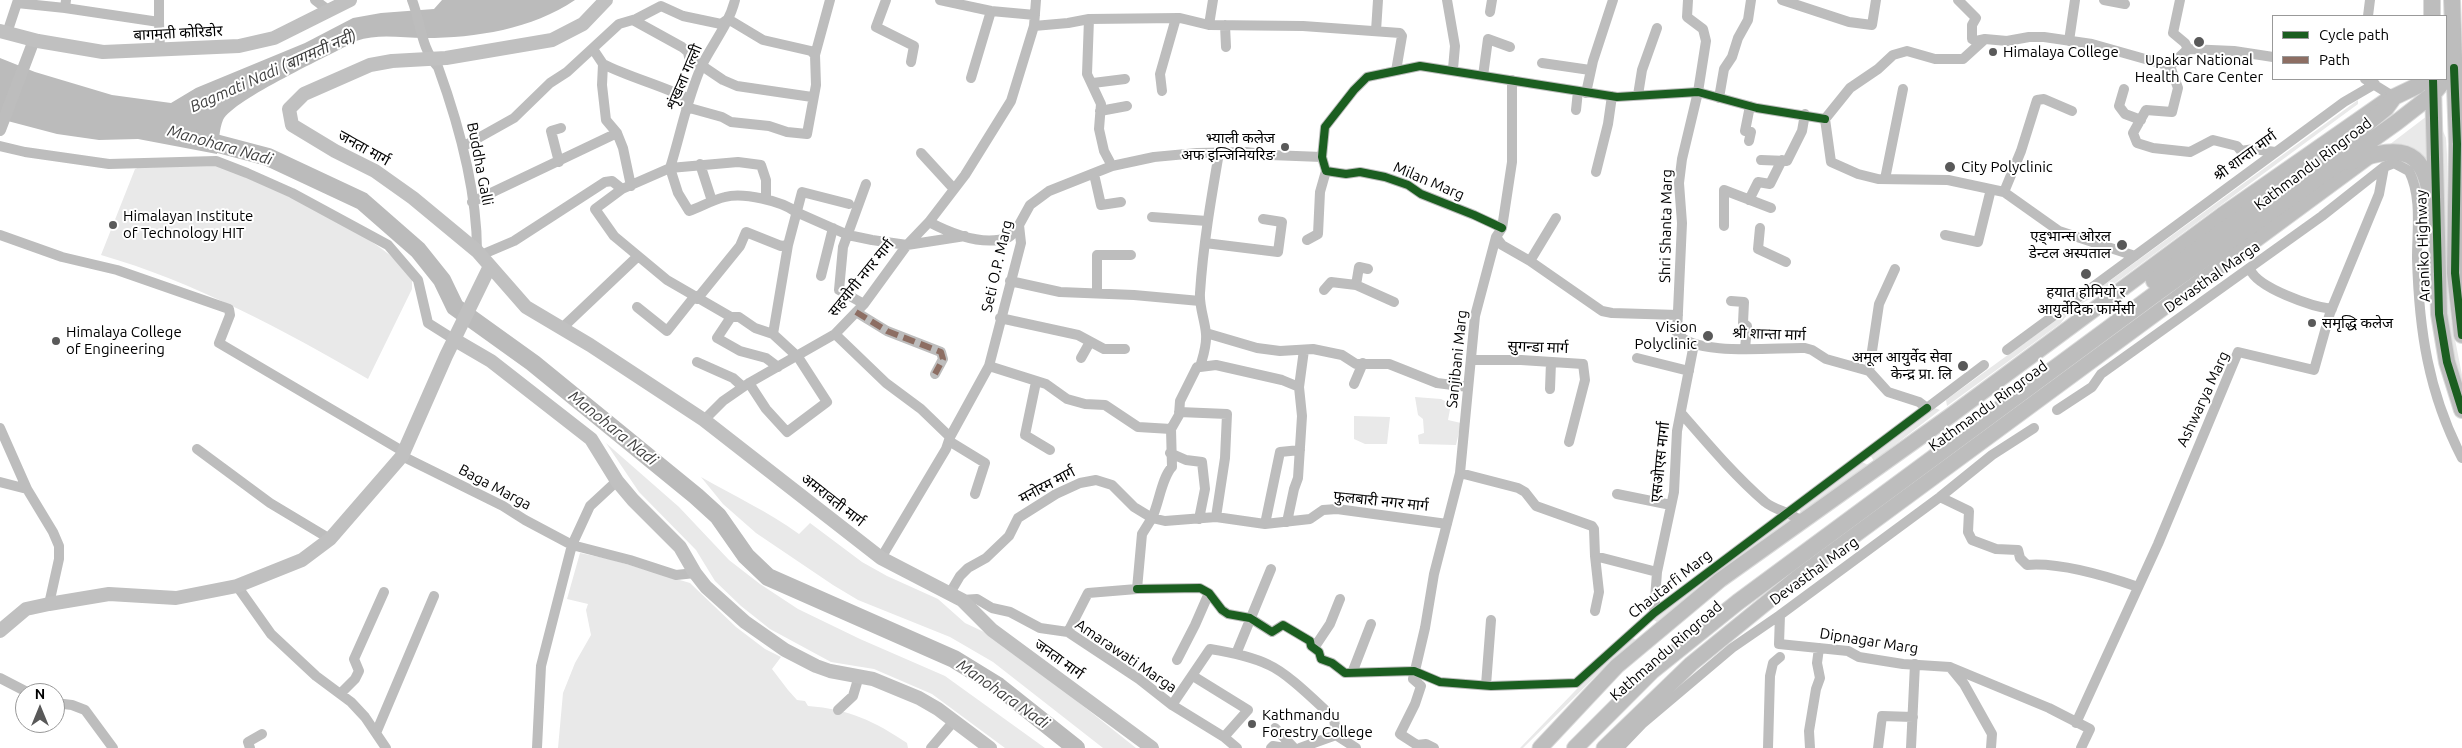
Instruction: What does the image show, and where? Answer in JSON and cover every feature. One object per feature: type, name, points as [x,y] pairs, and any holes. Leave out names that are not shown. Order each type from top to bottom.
[{"type":"highway","points":[[2432,0],[2432,15]]},
{"type":"highway","points":[[2450,69],[2452,0]]},
{"type":"highway","name":"Araniko Highway","points":[[2450,69],[2457,144],[2455,273],[2462,335]]},
{"type":"highway","name":"Kathmandu Ringroad","points":[[1562,748],[1627,682],[1702,616],[2024,380],[2197,249],[2333,151],[2386,108],[2394,97],[2417,86],[2424,80]]},
{"type":"highway","points":[[2394,97],[2433,86],[2448,118],[2457,144]]},
{"type":"highway","name":"Araniko Highway","points":[[2433,86],[2437,286],[2442,339],[2462,410]]},
{"type":"highway","name":"Kathmandu Ringroad","points":[[1575,748],[1652,671],[1738,602],[2158,292],[2336,166],[2433,86]]},
{"type":"highway","points":[[2315,195],[2336,166],[2372,155],[2396,151],[2406,154],[2420,163],[2426,172],[2435,217]]},
{"type":"main road","name":"बागमती कोरिडोर","points":[[3,32],[34,40],[103,52],[160,51],[252,44],[274,38],[350,0]]},
{"type":"main road","name":"जनता मार्ग","points":[[606,0],[583,24],[552,40],[446,58],[428,52],[378,64],[339,78],[304,94],[292,104],[289,109],[290,121],[292,125],[335,152],[375,171],[413,198],[479,253],[488,271],[526,307],[590,345],[704,420]]},
{"type":"main road","points":[[1540,748],[1618,666],[1652,635],[1720,580],[2115,295],[2222,215],[2382,102],[2394,97]]},
{"type":"main road","points":[[1604,748],[1691,664],[1798,577],[2315,195],[2372,155]]},
{"type":"main road","points":[[0,631],[26,609],[109,594],[176,598],[236,586],[302,560],[330,539],[403,454],[455,338],[488,271]]},
{"type":"main road","points":[[455,338],[491,361],[591,439],[617,481],[633,500],[680,547],[695,573],[706,587],[745,622],[785,650],[830,671],[874,679],[919,698],[990,748]]},
{"type":"main road","name":"अमरावती मार्ग","points":[[704,420],[881,558],[956,597]]},
{"type":"main road","name":"जनता मार्ग","points":[[956,597],[992,630],[1152,748]]},
{"type":"street","points":[[315,0],[328,10]]},
{"type":"street","name":"शृंखला गल्ली","points":[[670,168],[688,103],[702,66],[728,19],[735,0]]},
{"type":"street","points":[[593,49],[603,64],[620,73],[665,87],[688,103],[731,122],[769,126],[787,132],[807,134],[812,97],[816,85],[815,55],[830,0]]},
{"type":"street","points":[[886,0],[876,27],[914,46],[911,62]]},
{"type":"street","points":[[940,0],[990,11],[1035,15]]},
{"type":"street","name":"सहयोगी नगर मार्ग","points":[[704,420],[723,401],[746,385],[798,357],[835,334],[860,308],[907,245],[929,222],[954,189],[1011,101],[1034,26],[1036,0]]},
{"type":"street","points":[[1209,25],[1213,0]]},
{"type":"street","points":[[1376,31],[1378,0]]},
{"type":"street","points":[[1447,0],[1455,46],[1453,70]]},
{"type":"street","points":[[1490,12],[1492,0]]},
{"type":"street","points":[[1576,110],[1613,0]]},
{"type":"street","name":"Shri Shanta Marg","points":[[1688,0],[1686,17],[1703,28],[1706,41],[1698,92],[1693,107],[1679,183],[1682,223],[1677,333],[1681,339],[1694,344]]},
{"type":"street","points":[[1719,98],[1724,69],[1732,57],[1738,38],[1748,20],[1752,0]]},
{"type":"street","points":[[1782,0],[1850,22],[1872,25],[1876,0]]},
{"type":"street","points":[[1958,0],[1976,18],[1972,25],[1972,39],[1976,41],[1986,39],[2007,41],[2029,37],[2044,37],[2092,44],[2160,65],[2170,66],[2188,49],[2215,49],[2272,57]]},
{"type":"street","points":[[2069,41],[2076,0]]},
{"type":"street","points":[[2104,0],[2125,4]]},
{"type":"street","points":[[2180,0],[2173,33],[2188,49]]},
{"type":"street","points":[[2368,15],[2370,0]]},
{"type":"street","name":"Buddha Galli","points":[[413,1],[428,52],[438,67],[464,146],[479,253]]},
{"type":"street","points":[[3,32],[18,2],[65,4],[159,22]]},
{"type":"street","points":[[160,51],[159,22],[161,2]]},
{"type":"street","points":[[464,146],[514,118],[550,83],[567,72],[619,24],[633,20],[661,6],[683,16],[721,24],[728,19],[763,40],[811,51],[815,55]]},
{"type":"street","points":[[972,78],[990,11]]},
{"type":"street","points":[[1162,91],[1160,74],[1176,18]]},
{"type":"street","points":[[1034,26],[1068,24],[1089,19],[1176,18],[1209,25],[1303,26],[1401,34],[1396,71]]},
{"type":"street","points":[[1089,19],[1087,74],[1101,104],[1099,129],[1104,151],[1112,166]]},
{"type":"street","points":[[633,20],[682,47],[688,52],[689,57],[723,80],[738,86],[812,97]]},
{"type":"street","points":[[1225,25],[1226,47]]},
{"type":"street","points":[[1638,95],[1642,70],[1657,28]]},
{"type":"street","points":[[1483,76],[1488,39],[1510,47]]},
{"type":"street","points":[[1986,39],[1963,59],[1935,59],[1907,51],[1893,54],[1878,69],[1850,88],[1825,119],[1830,162],[1858,174],[1884,179],[1948,180],[2004,192],[2059,231],[2135,256]]},
{"type":"street","points":[[0,130],[34,40]]},
{"type":"street","points":[[1542,63],[1590,70]]},
{"type":"street","points":[[603,64],[603,104],[606,120],[617,133],[623,148],[627,188]]},
{"type":"street","points":[[1307,240],[1318,234],[1320,192],[1326,171],[1322,157],[1325,127],[1354,90],[1368,77],[1420,66],[1612,96],[1698,92],[1750,106],[1805,114],[1825,119]]},
{"type":"street","points":[[2170,66],[2178,88],[2172,112],[2146,110],[2133,136],[2137,143],[2153,148],[2190,152],[2213,140],[2237,146],[2240,150],[2254,149],[2275,152]]},
{"type":"street","points":[[1092,83],[1124,79]]},
{"type":"street","name":"Sanjibani Marg","points":[[1447,524],[1460,473],[1475,316],[1499,233],[1512,162],[1512,80]]},
{"type":"street","points":[[2367,80],[2394,97]]},
{"type":"street","name":"श्री शान्ता मार्ग","points":[[2135,256],[2344,102],[2375,84]]},
{"type":"street","points":[[2124,89],[2119,106],[2125,114],[2140,120]]},
{"type":"street","points":[[1884,179],[1903,90]]},
{"type":"street","points":[[1596,172],[1608,124],[1612,96]]},
{"type":"street","points":[[2004,192],[2021,151],[2037,100],[2044,100],[2072,111]]},
{"type":"street","points":[[1100,110],[1127,106]]},
{"type":"street","points":[[1749,141],[1751,132],[1744,131],[1750,106]]},
{"type":"street","points":[[1761,160],[1788,161],[1805,123],[1805,114]]},
{"type":"street","points":[[559,162],[551,131],[561,128]]},
{"type":"street","points":[[472,202],[617,133]]},
{"type":"street","points":[[0,146],[34,154],[109,164],[216,162],[247,173],[292,193],[388,245],[418,280],[428,323],[455,338]]},
{"type":"street","name":"Seti O.P. Marg","points":[[881,558],[946,449],[989,366],[1021,243],[1019,225],[1030,205],[1049,191],[1112,166],[1154,156],[1246,152],[1322,157]]},
{"type":"street","points":[[921,153],[954,189]]},
{"type":"street","points":[[1200,367],[1206,346],[1206,333],[1200,301],[1205,243],[1219,153]]},
{"type":"street","points":[[2372,155],[2384,168],[2394,163],[2398,164],[2409,170],[2413,178],[2418,224],[2417,257],[2425,355],[2438,401],[2462,458]]},
{"type":"street","points":[[1749,200],[1758,182],[1770,184],[1782,160]]},
{"type":"street","points":[[697,362],[746,385],[787,432],[827,402],[798,357],[774,334],[755,328],[739,317],[731,317],[695,298],[667,280],[614,236],[594,209],[627,188],[670,168],[700,164],[738,162],[761,165],[766,180],[766,198]]},
{"type":"street","points":[[700,164],[712,201]]},
{"type":"street","points":[[670,168],[678,193],[688,210],[727,196],[766,198],[788,206],[796,212],[848,235],[907,245],[965,236]]},
{"type":"street","name":"Devasthal Marga","points":[[2057,410],[2092,387],[2101,374],[2250,268],[2384,168]]},
{"type":"street","name":"Ashwarya Marg","points":[[2076,723],[2138,587],[2238,352],[2314,370],[2332,310],[2379,194],[2384,168]]},
{"type":"street","name":"Milan Marg","points":[[1326,171],[1346,174],[1360,172],[1385,177],[1408,185],[1421,194],[1448,206],[1474,215],[1499,233],[1502,245],[1530,261],[1602,311],[1678,315]]},
{"type":"street","points":[[1094,174],[1101,205],[1121,202]]},
{"type":"street","points":[[479,253],[514,241],[605,182],[612,182],[627,188]]},
{"type":"street","points":[[866,184],[843,247],[839,290],[887,331],[941,352],[943,359],[935,374]]},
{"type":"street","points":[[1945,235],[1978,242],[1991,189]]},
{"type":"street","points":[[1724,226],[1724,190],[1771,208]]},
{"type":"street","points":[[774,334],[788,245],[796,212],[804,191],[849,204]]},
{"type":"street","points":[[1152,217],[1208,221]]},
{"type":"street","points":[[1530,261],[1556,218]]},
{"type":"street","points":[[1205,243],[1278,252],[1282,222],[1263,219]]},
{"type":"street","points":[[929,222],[948,232],[998,240],[1011,236],[1019,225]]},
{"type":"street","points":[[821,276],[833,228]]},
{"type":"street","points":[[1760,228],[1758,249],[1786,262]]},
{"type":"street","points":[[637,307],[667,331],[740,246],[746,232],[781,246],[788,245]]},
{"type":"street","name":"Baga Marga","points":[[0,235],[62,257],[117,270],[229,309],[230,315],[219,343],[403,454],[504,506],[525,520],[572,545],[676,575],[695,573]]},
{"type":"street","points":[[1097,293],[1097,255],[1131,255]]},
{"type":"street","points":[[2007,350],[2135,256]]},
{"type":"street","points":[[561,329],[637,257]]},
{"type":"street","points":[[1356,285],[1359,267],[1368,269]]},
{"type":"street","points":[[2250,268],[2252,275],[2260,283],[2318,307],[2332,310]]},
{"type":"street","points":[[1895,270],[1879,304],[1869,371],[1888,392],[1923,405]]},
{"type":"street","points":[[1010,281],[1060,292],[1200,301]]},
{"type":"street","points":[[1324,290],[1331,282],[1356,285],[1394,302]]},
{"type":"street","points":[[1731,301],[1744,302],[1743,323],[1746,326],[1744,349]]},
{"type":"street","points":[[731,317],[716,338],[740,351],[766,358],[778,367]]},
{"type":"street","points":[[1000,318],[1078,334],[1104,349],[1125,349]]},
{"type":"street","points":[[1206,333],[1258,348],[1303,353],[1332,352],[1342,355],[1356,364],[1389,364],[1437,383],[1468,387]]},
{"type":"street","points":[[835,334],[886,383],[921,409],[950,439],[985,463],[975,494]]},
{"type":"street","points":[[1081,358],[1090,342]]},
{"type":"street","name":"श्री शान्ता मार्ग","points":[[1694,344],[1744,349],[1805,348],[1826,359],[1869,371]]},
{"type":"street","name":"एसओएस मार्गा","points":[[1654,613],[1657,572],[1674,492],[1677,431],[1694,344]]},
{"type":"street","points":[[1287,522],[1298,478],[1302,416],[1299,387],[1303,353]]},
{"type":"street","points":[[1637,358],[1689,371]]},
{"type":"street","name":"सुगन्डा मार्ग","points":[[1471,360],[1583,364],[1585,380],[1569,442]]},
{"type":"street","points":[[1550,389],[1552,362]]},
{"type":"street","points":[[1354,384],[1363,363]]},
{"type":"street","points":[[1137,589],[1142,534],[1160,502],[1167,472],[1172,467],[1173,459],[1170,452],[1171,429],[1179,412],[1180,401],[1197,367],[1216,365],[1282,380],[1299,387]]},
{"type":"street","name":"Chautarfi Marg","points":[[1486,685],[1576,683],[1654,613],[1923,405],[1984,365]]},
{"type":"street","points":[[989,366],[1046,384],[1067,399],[1085,404],[1105,405],[1138,426],[1171,429]]},
{"type":"street","points":[[1036,382],[1025,435],[1050,450]]},
{"type":"street","points":[[1179,412],[1227,414],[1225,458],[1216,517]]},
{"type":"street","points":[[1681,413],[1745,485],[1769,505],[1795,515],[1802,522]]},
{"type":"street","points":[[0,428],[26,489],[53,532],[59,546],[59,559],[49,604]]},
{"type":"street","name":"Devasthal Marg","points":[[1619,748],[1642,724],[1711,665],[1940,497],[1992,455],[2034,428]]},
{"type":"street","points":[[197,449],[270,503],[330,539]]},
{"type":"street","points":[[1265,524],[1280,452],[1300,450]]},
{"type":"street","points":[[1170,452],[1186,460],[1202,462],[1206,489],[1199,518]]},
{"type":"street","points":[[1460,473],[1518,488],[1525,492],[1536,506],[1592,526],[1594,529],[1599,592],[1595,611]]},
{"type":"street","name":"मनोरम मार्ग","points":[[956,597],[960,576],[968,568],[986,558],[1009,536],[1018,518],[1056,494],[1080,482],[1096,480],[1112,485],[1134,507],[1152,518]]},
{"type":"street","points":[[537,748],[541,666],[572,545],[590,506],[617,481]]},
{"type":"street","points":[[0,482],[26,489]]},
{"type":"street","points":[[1617,494],[1671,505]]},
{"type":"street","points":[[1940,497],[1968,511],[1968,532],[1972,540],[1996,548],[2018,550],[2020,558],[2027,565],[2039,564],[2104,575],[2138,587]]},
{"type":"street","name":"फुलबारी नगर मार्ग","points":[[1152,518],[1165,521],[1216,517],[1265,524],[1310,519],[1323,510],[1337,509],[1447,524],[1434,574],[1425,628],[1414,671]]},
{"type":"street","points":[[1595,556],[1657,572]]},
{"type":"street","points":[[1236,654],[1271,570]]},
{"type":"street","points":[[236,586],[271,634],[316,676],[341,693],[365,716],[386,748]]},
{"type":"street","points":[[1068,632],[1088,593],[1137,589],[1200,588],[1209,593],[1222,610],[1228,614],[1250,618],[1272,632],[1283,624],[1310,641],[1319,652],[1321,659],[1332,663],[1345,673],[1414,671],[1440,682],[1486,685],[1491,620]]},
{"type":"street","points":[[341,693],[356,679],[359,672],[354,659],[384,592]]},
{"type":"street","points":[[1176,660],[1195,626],[1209,593]]},
{"type":"street","points":[[376,733],[434,596]]},
{"type":"street","name":"Amarawati Marga","points":[[956,597],[976,599],[992,608],[1010,612],[1040,628],[1068,632],[1138,679],[1172,705],[1224,737],[1237,748]]},
{"type":"street","points":[[1314,648],[1330,624],[1340,599]]},
{"type":"street","name":"Dipnagar Marg","points":[[1780,616],[1779,644],[1848,651],[1865,658],[1950,666],[2049,708],[2090,729],[2080,748]]},
{"type":"street","points":[[1352,673],[1371,624]]},
{"type":"street","points":[[1810,748],[1809,731],[1816,689],[1820,678],[1817,663],[1819,648]]},
{"type":"street","points":[[1172,705],[1210,649],[1236,654],[1270,665],[1334,718],[1336,735]]},
{"type":"street","points":[[1768,748],[1770,676],[1773,663],[1780,657]]},
{"type":"street","points":[[1911,748],[1915,664]]},
{"type":"street","points":[[1950,666],[1964,684],[1992,734],[1991,748]]},
{"type":"street","points":[[1414,671],[1413,679],[1421,686],[1415,704],[1400,734],[1417,745],[1426,744],[1434,748]]},
{"type":"street","points":[[838,710],[853,696],[860,676]]},
{"type":"street","points":[[1193,676],[1248,710],[1224,737]]},
{"type":"street","points":[[0,678],[15,686]]},
{"type":"street","points":[[65,704],[85,710],[113,748]]},
{"type":"street","points":[[1878,748],[1882,716],[1913,716]]},
{"type":"street","points":[[931,748],[954,721]]},
{"type":"street","points":[[1275,728],[1294,748]]},
{"type":"street","points":[[250,748],[248,742],[262,734]]},
{"type":"street","points":[[1300,748],[1336,735]]},
{"type":"street","points":[[1336,735],[1356,748]]},
{"type":"street","points":[[1271,748],[1273,746],[1285,748]]},
{"type":"shaded area","points":[[2358,100],[2358,104],[2100,294],[2078,306],[2061,323],[1947,406],[1946,400]]},
{"type":"shaded area","points":[[2427,116],[2426,166],[2385,148]]},
{"type":"shaded area","points":[[2440,124],[2446,138],[2447,155],[2448,288],[2451,319],[2462,375],[2462,387],[2446,320]]},
{"type":"shaded area","points":[[216,164],[307,205],[352,229],[391,256],[412,279],[412,289],[368,379],[304,343],[204,293],[101,255],[135,169],[143,166]]},
{"type":"shaded area","points":[[1415,397],[1441,399],[1451,404],[1448,420],[1461,423],[1456,445],[1419,444],[1418,435],[1424,433],[1423,419],[1418,415]]},
{"type":"shaded area","points":[[1932,407],[1940,410],[1874,461],[1870,455]]},
{"type":"shaded area","points":[[1354,416],[1390,417],[1387,444],[1365,444],[1354,439]]},
{"type":"shaded area","points":[[606,443],[679,507],[729,560],[760,584],[798,609],[860,639],[945,676],[1045,748],[1005,748],[932,694],[874,669],[831,662],[770,629],[741,606],[715,581],[696,550],[639,492]]},
{"type":"shaded area","points":[[1862,462],[1868,465],[1801,513],[1798,507]]},
{"type":"shaded area","points":[[701,477],[764,511],[799,534],[810,523],[862,562],[887,576],[938,599],[965,623],[999,639],[1136,748],[1103,748],[993,662],[950,637],[858,600],[833,585],[756,533],[723,504]]},
{"type":"shaded area","points":[[1785,518],[1791,521],[1699,588],[1657,622],[1652,619]]},
{"type":"shaded area","points":[[580,553],[609,559],[690,583],[736,627],[765,649],[781,657],[772,669],[797,700],[805,701],[808,706],[836,710],[861,717],[895,735],[907,743],[908,748],[558,748],[563,693],[575,663],[591,635],[586,610],[588,604],[567,599]]},
{"type":"shaded area","points":[[1633,638],[1636,640],[1601,671],[1523,748],[1520,748],[1599,666]]},
{"type":"water","name":"Bagmati Nadi (बागमती नदी)","points":[[442,0],[575,0],[541,18],[522,25],[484,34],[444,38],[373,37],[356,41],[263,89],[231,111],[223,120],[217,154],[138,139],[99,140],[57,134],[0,119],[0,58],[35,72],[112,95],[171,103],[196,88],[305,43],[353,18],[381,13],[434,9]]},
{"type":"waterway","name":"Manohara Nadi","points":[[196,138],[268,157],[362,201],[418,250],[442,280],[455,307],[533,363],[696,496],[718,516],[746,556],[768,577],[954,659],[998,686],[1076,748]]},
{"type":"marked path","points":[[856,312],[887,331],[941,352],[943,359],[935,374]]},
{"type":"cycle path","points":[[1502,228],[1421,194],[1408,185],[1385,177],[1360,172],[1346,174],[1326,171],[1322,157],[1325,127],[1354,90],[1367,77],[1420,66],[1617,97],[1698,92],[1757,108],[1825,119]]},
{"type":"cycle path","points":[[2454,68],[2457,144],[2455,273],[2462,335]]},
{"type":"cycle path","points":[[2433,80],[2439,314],[2447,362],[2462,410]]},
{"type":"cycle path","points":[[1137,589],[1200,588],[1209,593],[1222,610],[1228,614],[1250,618],[1272,632],[1283,625],[1310,641],[1311,646],[1319,652],[1321,659],[1332,663],[1345,673],[1414,671],[1440,682],[1491,686],[1576,683],[1654,613],[1927,408]]},
{"type":"place","name":"Upakar National Health Care Center","points":[[2199,42]]},
{"type":"place","name":"Himalaya College","points":[[1993,52]]},
{"type":"place","name":"भ्याली कलेज अफ इन्जिनियरिङ","points":[[1285,147]]},
{"type":"place","name":"City Polyclinic","points":[[1950,167]]},
{"type":"place","name":"Himalayan Institute of Technology HIT","points":[[113,225]]},
{"type":"place","name":"एड्भान्स ओरल डेन्टल अस्पताल","points":[[2122,245]]},
{"type":"place","name":"हयात होमियो र आयुर्वेदिक फार्मेसी","points":[[2086,274]]},
{"type":"place","name":"समृद्धि कलेज","points":[[2312,323]]},
{"type":"place","name":"Vision Polyclinic","points":[[1708,336]]},
{"type":"place","name":"Himalaya College of Engineering","points":[[56,341]]},
{"type":"place","name":"अमूल आयुर्वेद सेवा केन्द्र प्रा. लि","points":[[1963,366]]},
{"type":"place","name":"Kathmandu Forestry College","points":[[1252,724]]}]
